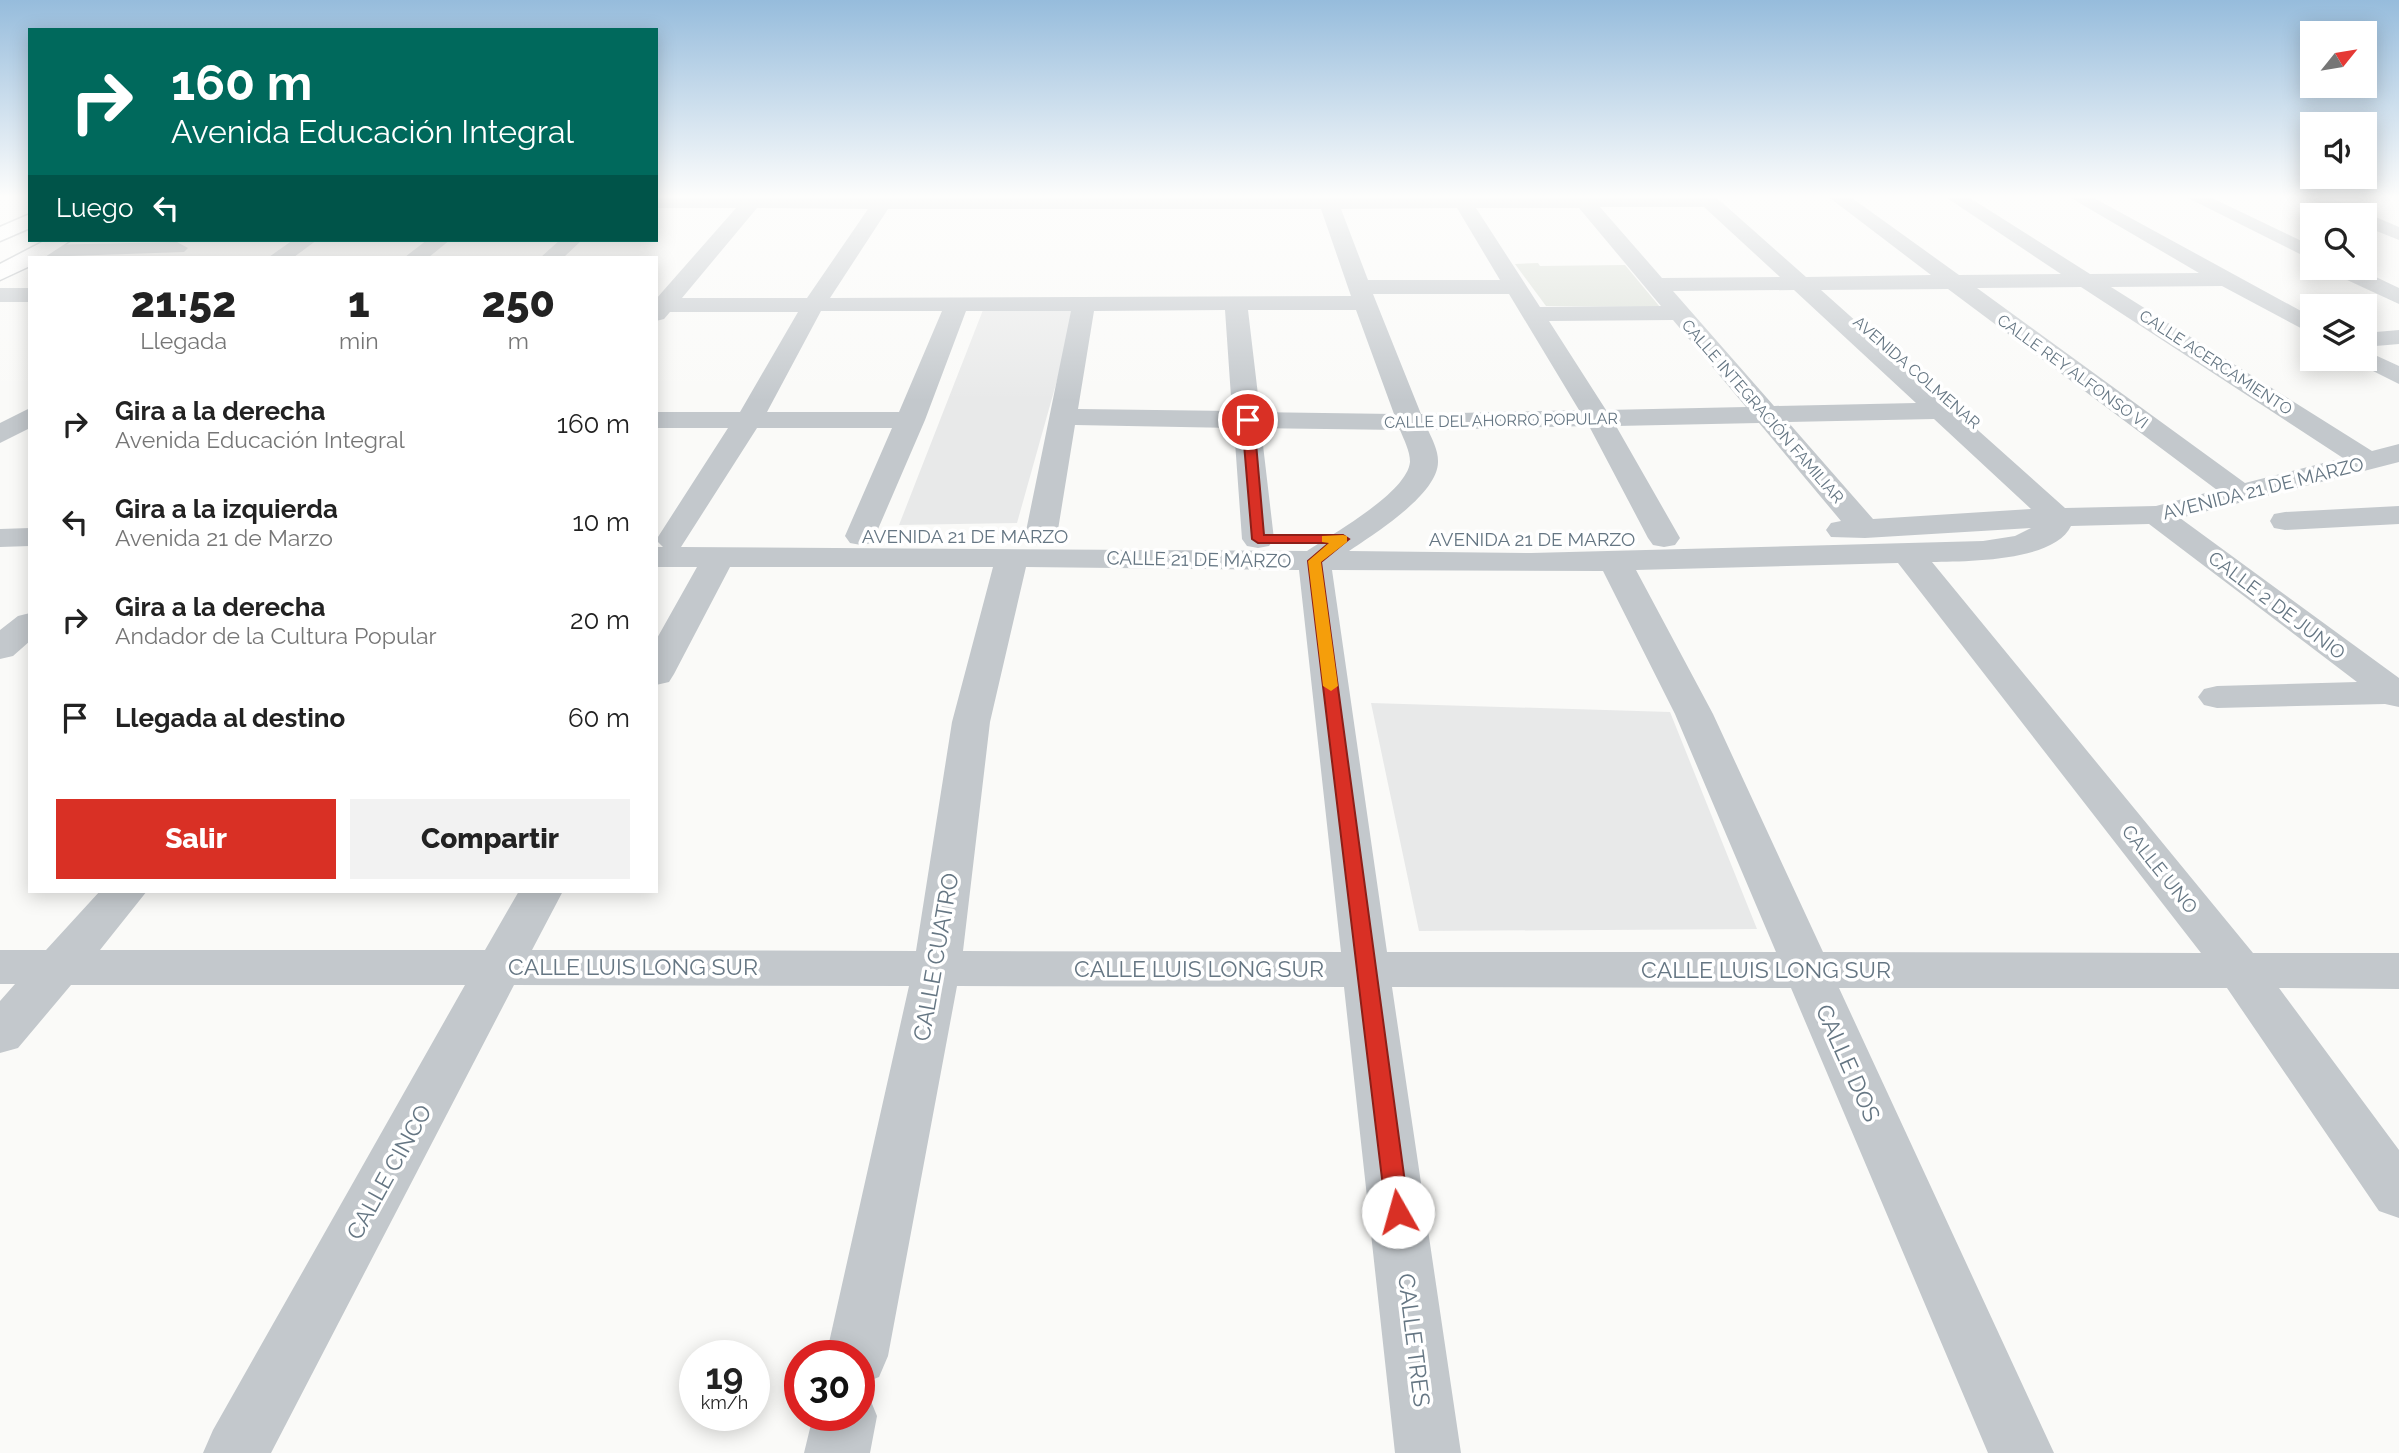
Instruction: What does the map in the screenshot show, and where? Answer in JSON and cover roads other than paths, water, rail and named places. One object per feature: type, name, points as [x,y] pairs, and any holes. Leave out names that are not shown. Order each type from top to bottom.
[{"type":"street","points":[[662,302],[695,266]]},
{"type":"street","points":[[662,546],[749,420],[814,304],[840,266]]},
{"type":"street","points":[[1329,550],[1395,502],[1416,481],[1424,463],[1353,266]]},
{"type":"street","points":[[1502,266],[1599,420],[1664,538]]},
{"type":"street","name":"CALLE INTEGRACIÓN FAMILIAR","points":[[1638,266],[1865,529]]},
{"type":"street","name":"AVENIDA COLMENAR","points":[[1788,266],[2069,517]]},
{"type":"street","name":"CALLE REY ALFONSO VI","points":[[1930,266],[2239,493]]},
{"type":"street","name":"CALLE ACERCAMIENTO","points":[[2066,266],[2367,461]]},
{"type":"street","points":[[2202,266],[2300,320]]},
{"type":"street","points":[[1654,285],[2226,279]]},
{"type":"street","points":[[2364,280],[2399,297]]},
{"type":"street","name":"AVENIDA COLMENAR","points":[[1806,282],[1939,411],[2069,517]]},
{"type":"street","points":[[662,302],[1236,304],[1514,286]]},
{"type":"street","points":[[0,295],[27,307]]},
{"type":"street","points":[[861,536],[957,304]]},
{"type":"street","name":"CALLE CUATRO","points":[[860,1340],[937,967],[971,722],[1026,547],[1062,417],[1084,304]]},
{"type":"street","points":[[1236,304],[1258,539]]},
{"type":"street","points":[[1533,314],[1678,313]]},
{"type":"street","points":[[2377,339],[2399,337]]},
{"type":"street","points":[[2377,364],[2399,376]]},
{"type":"street","name":"CALLE DEL AHORRO POPULAR","points":[[1062,417],[1411,422],[1939,411]]},
{"type":"street","points":[[0,435],[28,417]]},
{"type":"street","points":[[658,420],[911,420]]},
{"type":"street","name":"AVENIDA 21 DE MARZO","points":[[662,546],[861,536],[1026,547],[1258,539],[1329,550],[1664,538],[2156,515],[2399,453]]},
{"type":"street","name":"CALLE 2 DE JUNIO","points":[[2156,515],[2398,693]]},
{"type":"street","points":[[2285,521],[2399,515]]},
{"type":"street","name":"CALLE 21 DE MARZO","points":[[662,546],[718,558],[1026,547],[1329,550],[1615,562],[1908,554],[2008,548],[2041,537],[2069,517]]},
{"type":"street","points":[[0,538],[28,537]]},
{"type":"street","name":"CALLE TRES","points":[[1329,550],[1367,970],[1428,1453]]},
{"type":"street","name":"CALLE UNO","points":[[1908,554],[2240,970],[2399,1194]]},
{"type":"street","points":[[0,558],[28,558]]},
{"type":"street","points":[[658,670],[718,558]]},
{"type":"street","name":"CALLE DOS","points":[[1615,562],[1694,714],[2021,1453]]},
{"type":"street","points":[[0,648],[28,625]]},
{"type":"street","points":[[2217,696],[2398,693]]},
{"type":"street","points":[[0,1034],[123,893]]},
{"type":"street","name":"CALLE CINCO","points":[[236,1453],[540,893]]},
{"type":"street","name":"CALLE LUIS LONG SUR","points":[[0,968],[937,967],[2399,971]]},
{"type":"street","points":[[837,1453],[842,1431]]}]
